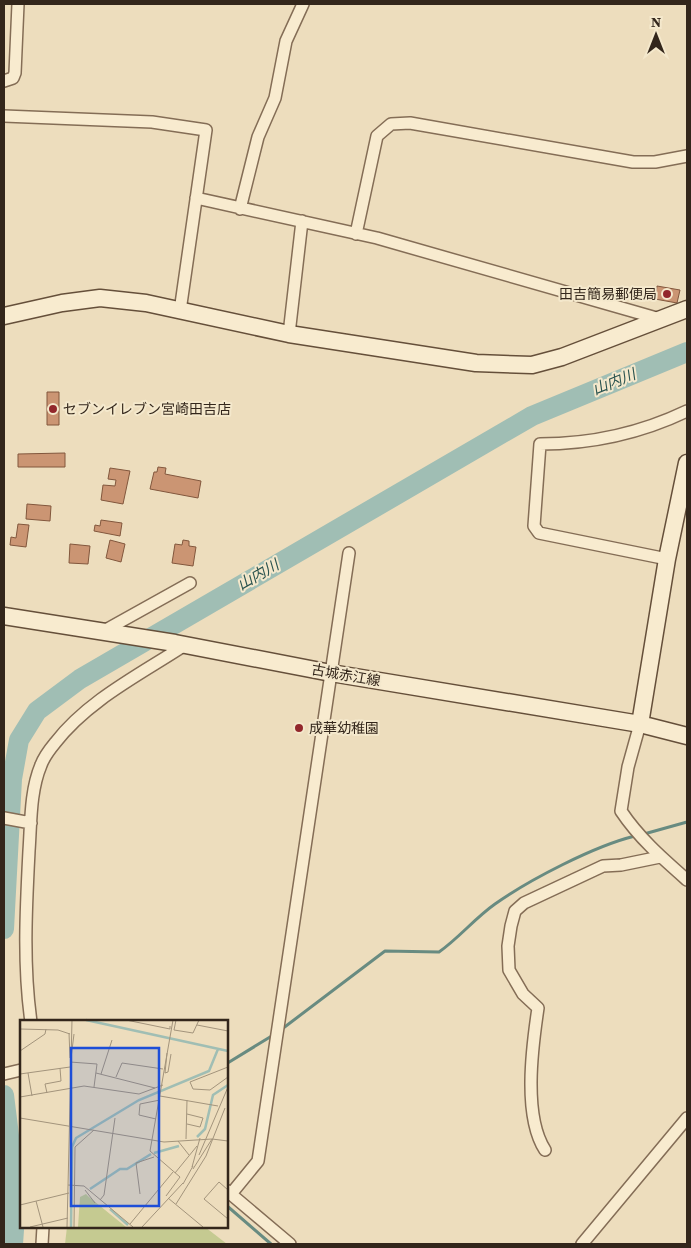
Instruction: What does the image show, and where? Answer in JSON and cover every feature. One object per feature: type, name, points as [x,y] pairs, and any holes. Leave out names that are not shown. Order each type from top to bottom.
[{"type":"street","points":[[4,81],[13,78],[15,74],[18,4]]},
{"type":"street","points":[[240,209],[258,137],[275,98],[288,35],[304,4]]},
{"type":"street","points":[[4,116],[152,122],[206,130],[180,311]]},
{"type":"street","points":[[356,234],[377,136],[390,124],[410,123],[633,162],[655,162],[687,156]]},
{"type":"street","points":[[196,198],[386,240],[660,319]]},
{"type":"street","points":[[289,334],[302,221]]},
{"type":"street","points":[[4,316],[100,298],[146,303],[289,334],[476,362],[532,365],[562,358],[687,309]]},
{"type":"street","points":[[667,560],[539,532],[534,526],[540,444],[595,441],[660,424],[687,411]]},
{"type":"street","points":[[687,463],[667,560],[640,724],[628,768],[621,810],[634,830],[660,857],[687,880]]},
{"type":"street","points":[[290,1244],[228,1192],[258,1161],[349,553]]},
{"type":"street","points":[[107,633],[190,583]]},
{"type":"street","name":"古城赤江線","points":[[4,616],[180,644],[331,673],[640,724],[687,736]]},
{"type":"street","points":[[31,1020],[25,981],[25,916],[31,823],[36,784],[41,766],[46,756],[66,730],[84,712],[180,644]]},
{"type":"street","points":[[4,818],[31,823]]},
{"type":"street","points":[[545,1150],[538,1139],[530,1064],[538,1008],[523,994],[509,970],[508,946],[515,911],[524,903],[603,866],[621,865],[660,857]]},
{"type":"street","points":[[4,1074],[20,1070]]},
{"type":"street","points":[[582,1244],[687,1118]]},
{"type":"street","points":[[42,1244],[43,1228]]},
{"type":"green space","points":[[67,1228],[206,1228],[227,1244],[65,1244]]},
{"type":"building","name":"田吉簡易郵便局","points":[[657,286],[680,290],[677,303],[655,299]]},
{"type":"building","name":"セブンイレブン宮崎田吉店","points":[[47,392],[59,392],[59,425],[47,425]]},
{"type":"building","points":[[65,453],[65,467],[18,467],[18,454]]},
{"type":"building","points":[[158,467],[166,468],[165,474],[201,481],[198,498],[150,489],[154,472],[157,472]]},
{"type":"building","points":[[110,468],[130,471],[123,504],[101,500],[103,485],[115,486],[116,480],[108,479]]},
{"type":"building","points":[[27,504],[51,506],[50,521],[26,519]]},
{"type":"building","points":[[101,520],[122,523],[120,536],[94,531],[95,525],[100,526]]},
{"type":"building","points":[[18,524],[29,525],[26,547],[10,545],[11,537],[16,538]]},
{"type":"building","points":[[110,540],[125,544],[121,562],[106,558]]},
{"type":"building","points":[[183,540],[189,541],[189,546],[196,547],[193,566],[172,563],[175,544],[182,545]]},
{"type":"building","points":[[70,544],[90,546],[88,564],[69,563]]},
{"type":"waterway","name":"山内川","points":[[4,929],[12,779],[19,740],[37,711],[80,679],[532,416],[687,352]]},
{"type":"waterway","points":[[644,834],[687,822]]},
{"type":"waterway","points":[[282,1029],[385,951],[439,952],[488,910],[525,885],[601,847],[635,836]]},
{"type":"waterway","points":[[228,1063],[275,1034]]},
{"type":"waterway","name":"山内川","points":[[4,1095],[14,1188],[13,1244]]},
{"type":"waterway","points":[[228,1207],[271,1244]]},
{"type":"place","name":"田吉簡易郵便局","points":[[667,294]]},
{"type":"place","name":"セブンイレブン宮崎田吉店","points":[[53,409]]},
{"type":"place","name":"成華幼稚園","points":[[299,728]]}]
